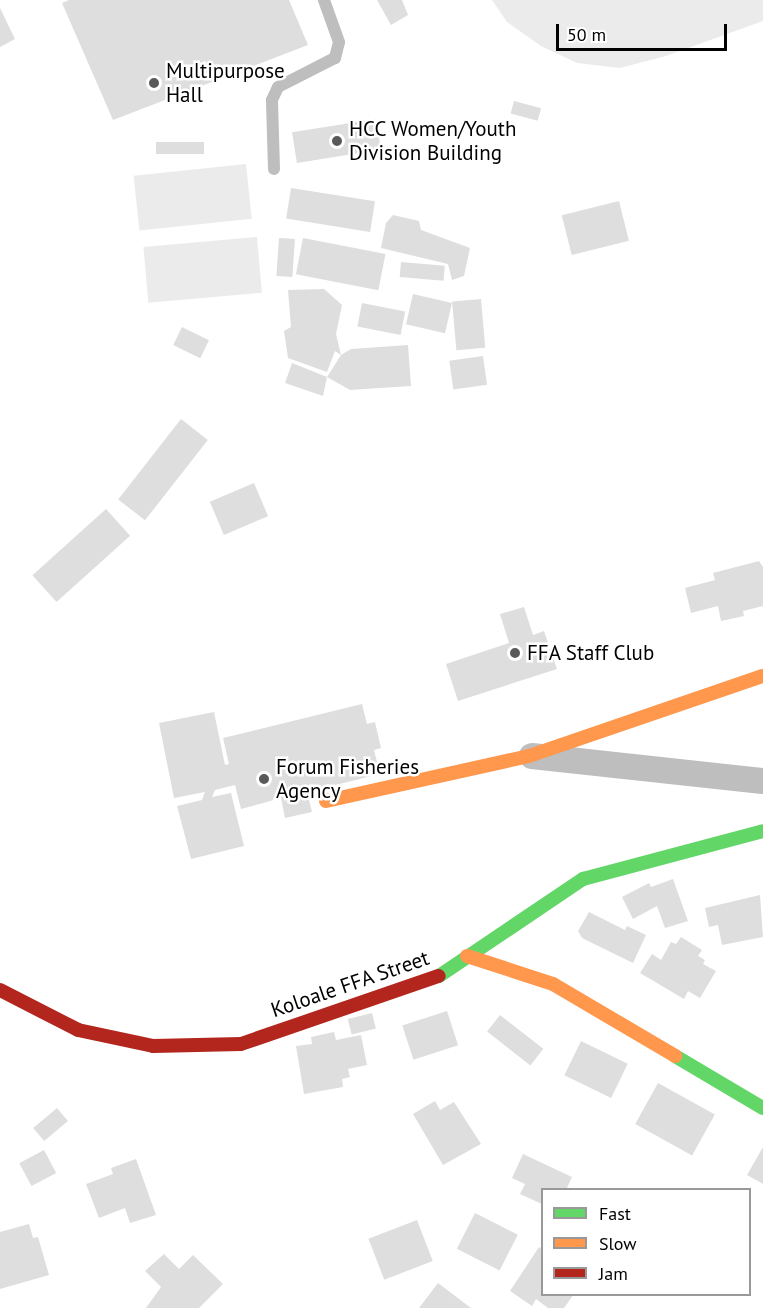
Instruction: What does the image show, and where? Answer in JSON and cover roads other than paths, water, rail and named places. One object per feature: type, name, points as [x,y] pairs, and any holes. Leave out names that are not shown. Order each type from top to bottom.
[{"type":"street","points":[[326,801],[529,756],[763,676]]},
{"type":"street","points":[[529,756],[763,781]]},
{"type":"street","name":"Koloale FFA Street","points":[[0,990],[78,1030],[153,1046],[241,1044],[442,975],[583,879],[761,830]]},
{"type":"street","points":[[467,956],[553,984],[763,1108]]},
{"type":"lane","points":[[274,169],[272,100],[278,87],[335,58],[339,42],[324,0]]},
{"type":"place","name":"Multipurpose Hall","points":[[154,83]]},
{"type":"place","name":"HCC Women/Youth Division Building","points":[[337,141]]},
{"type":"place","name":"FFA Staff Club","points":[[515,653]]},
{"type":"place","name":"Forum Fisheries Agency","points":[[264,779]]}]
